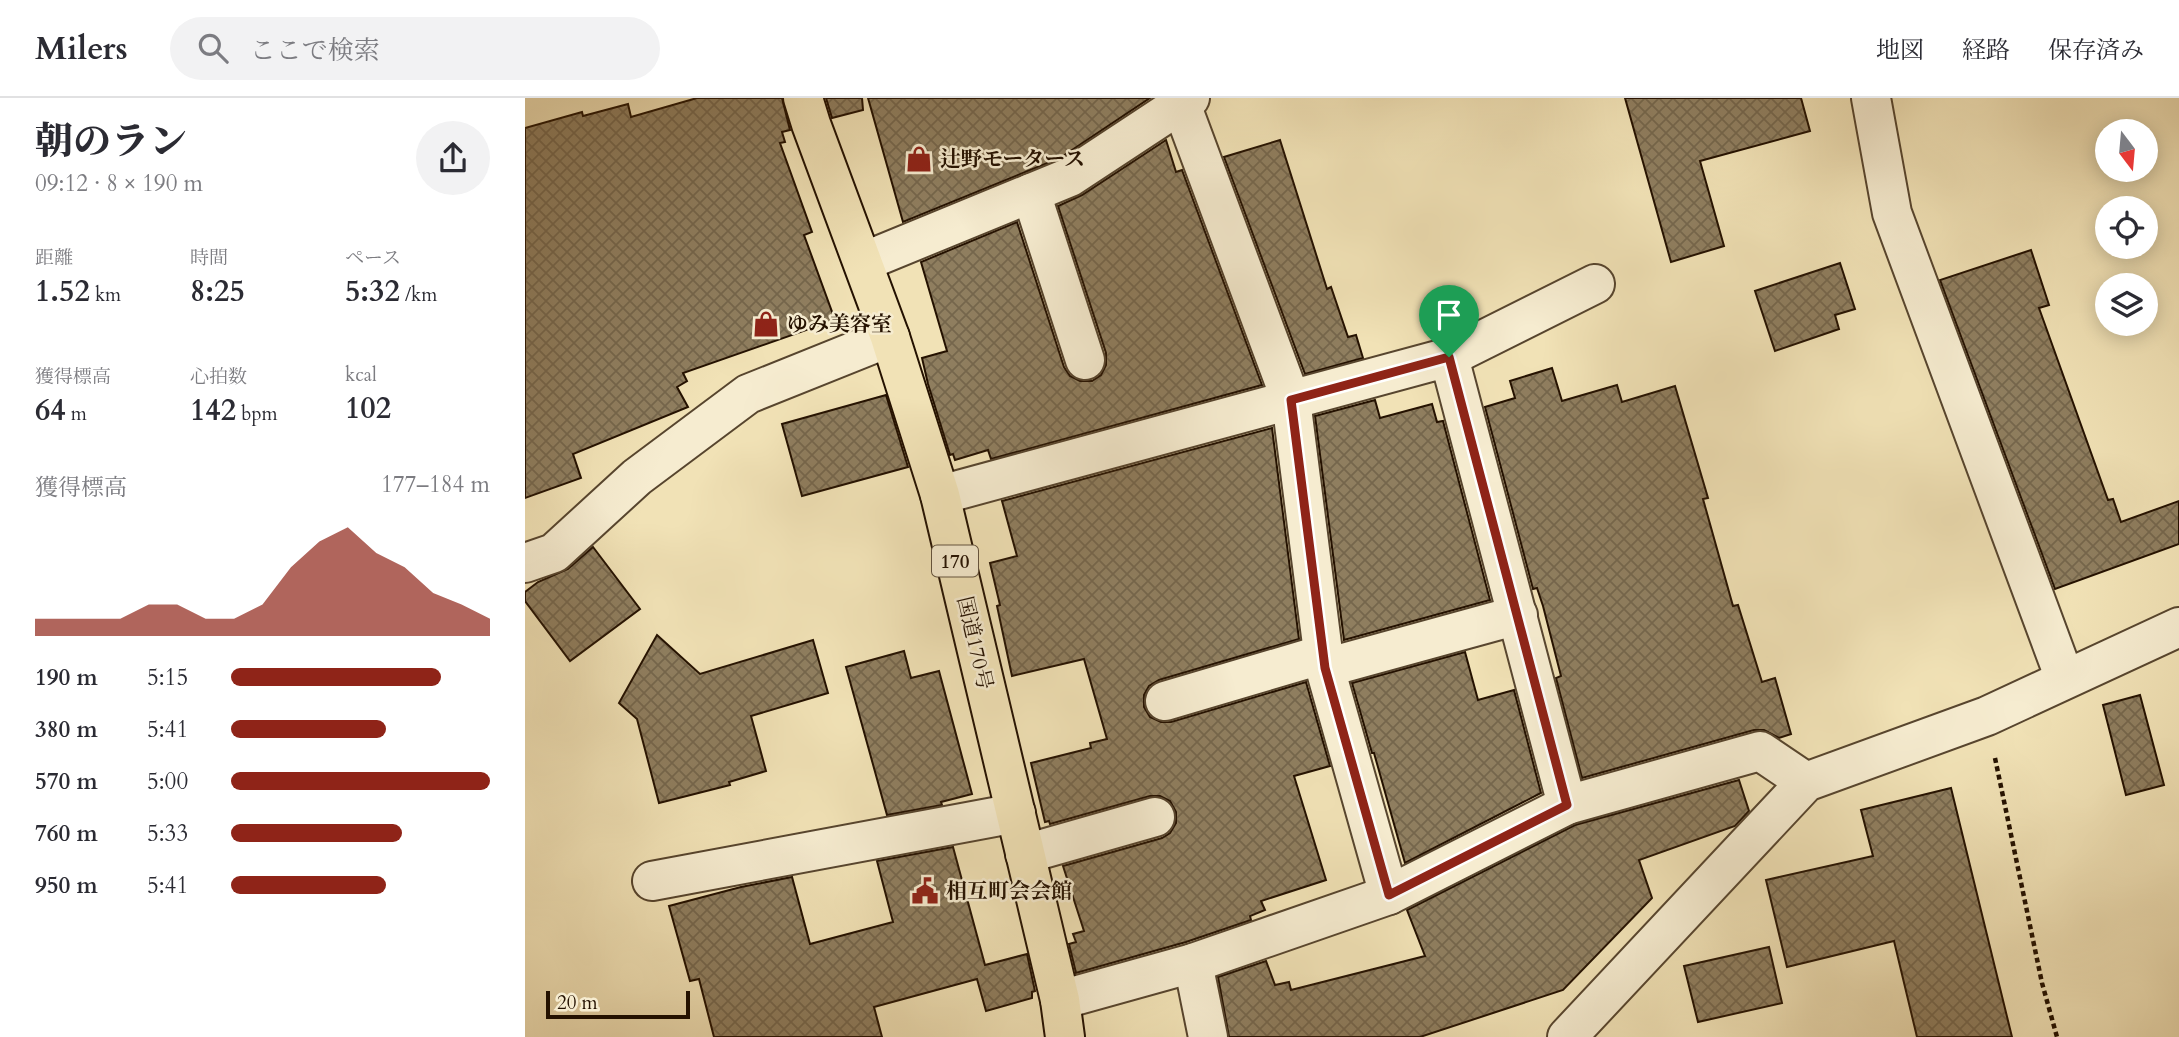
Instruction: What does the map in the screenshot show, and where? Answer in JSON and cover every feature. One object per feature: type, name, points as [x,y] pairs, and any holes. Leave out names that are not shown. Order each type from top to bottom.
[{"type":"highway","name":"国道170号","points":[[803,98],[810,124],[890,337],[940,495],[1063,1019]]},
{"type":"street","points":[[1871,98],[1892,213],[2065,679]]},
{"type":"street","points":[[863,262],[1070,177],[1186,101],[1291,400],[1325,661],[1389,895]]},
{"type":"street","points":[[1031,193],[1085,360]]},
{"type":"street","points":[[940,495],[1449,357],[1595,284]]},
{"type":"street","points":[[525,563],[554,553],[637,477],[748,394],[890,337]]},
{"type":"street","points":[[1449,357],[1567,805]]},
{"type":"street","points":[[1165,701],[1518,615]]},
{"type":"street","points":[[1567,1037],[1806,782],[1986,716],[2179,627]]},
{"type":"street","points":[[1063,1019],[1193,963],[1389,895],[1567,805],[1760,751],[1806,782]]},
{"type":"street","points":[[652,881],[1016,813]]},
{"type":"street","points":[[1025,854],[1155,817]]},
{"type":"street","points":[[1193,963],[1208,1037]]},
{"type":"path","points":[[1986,716],[2042,983],[2057,1037]]},
{"type":"building","points":[[697,98],[782,98],[790,130],[782,132],[785,142],[780,143],[812,232],[804,235],[835,320],[683,373],[687,381],[677,387],[688,407],[573,454],[581,478],[525,498],[525,128],[582,112],[583,116],[628,104],[631,117]]},
{"type":"building","points":[[826,98],[862,98],[863,110],[832,118]]},
{"type":"building","points":[[868,98],[1150,98],[1060,158],[903,222]]},
{"type":"building","points":[[1625,98],[1801,98],[1810,131],[1700,161],[1724,246],[1671,262]]},
{"type":"building","points":[[1166,140],[1176,172],[1182,170],[1262,385],[991,459],[988,450],[955,460],[953,454],[950,455],[922,358],[947,351],[921,262],[1017,222],[1064,367],[1070,376],[1080,381],[1092,381],[1101,375],[1106,365],[1106,353],[1058,206],[1082,195]]},
{"type":"building","points":[[1280,140],[1327,289],[1331,287],[1348,337],[1356,335],[1363,358],[1305,374],[1224,157]]},
{"type":"building","points":[[2031,250],[2049,305],[2039,308],[2108,500],[2113,499],[2121,522],[2179,501],[2179,544],[2055,589],[1940,280]]},
{"type":"building","points":[[1840,263],[1855,309],[1835,315],[1839,329],[1775,351],[1755,291]]},
{"type":"building","points":[[1552,368],[1562,401],[1617,385],[1622,402],[1675,386],[1708,498],[1703,499],[1733,606],[1738,605],[1762,682],[1775,678],[1791,734],[1779,738],[1764,730],[1754,730],[1582,778],[1556,678],[1561,676],[1543,606],[1537,588],[1533,589],[1485,407],[1515,398],[1510,381]]},
{"type":"building","points":[[886,395],[908,467],[802,496],[782,424]]},
{"type":"building","points":[[1375,400],[1380,418],[1432,404],[1437,422],[1443,421],[1490,600],[1344,640],[1315,416]]},
{"type":"building","points":[[1272,428],[1299,639],[1159,680],[1149,686],[1144,695],[1144,707],[1150,717],[1161,722],[1171,722],[1306,682],[1330,766],[1294,776],[1326,880],[1261,901],[1265,910],[1250,916],[1251,920],[1186,942],[1076,973],[1069,944],[1076,942],[1073,934],[1084,931],[1063,866],[1162,838],[1170,833],[1176,823],[1176,812],[1170,801],[1160,796],[1150,796],[1050,824],[1049,821],[1045,822],[1031,763],[1091,748],[1090,743],[1107,739],[1084,659],[1012,676],[990,563],[1017,556],[1002,501]]},
{"type":"building","points":[[593,547],[640,609],[570,661],[525,601],[525,592],[538,582],[568,569]]},
{"type":"building","points":[[657,635],[700,674],[813,640],[828,693],[751,716],[766,771],[729,782],[730,785],[659,803],[637,719],[619,703]]},
{"type":"building","points":[[904,651],[911,678],[939,671],[972,794],[941,802],[942,805],[887,815],[846,667]]},
{"type":"building","points":[[1465,652],[1478,700],[1514,690],[1541,793],[1405,863],[1352,683]]},
{"type":"building","points":[[2140,695],[2164,785],[2126,795],[2103,705]]},
{"type":"building","points":[[1739,780],[1749,811],[1735,826],[1639,860],[1652,898],[1563,990],[1420,1037],[1229,1037],[1218,977],[1266,961],[1275,985],[1289,982],[1291,990],[1425,956],[1407,910],[1575,825]]},
{"type":"building","points":[[1951,788],[2012,1037],[1917,1037],[1894,941],[1787,967],[1766,880],[1873,856],[1861,810]]},
{"type":"building","points":[[953,847],[985,965],[1027,954],[1035,991],[1032,992],[1032,998],[986,1011],[977,979],[874,1007],[882,1037],[714,1037],[699,979],[690,981],[669,906],[792,877],[810,944],[893,922],[877,861]]},
{"type":"building","points":[[1769,947],[1782,1003],[1698,1022],[1684,966]]},
{"type":"place","name":"辻野モータース","points":[[919,159]]},
{"type":"place","name":"ゆみ美容室","points":[[766,324]]},
{"type":"place","name":"相互町会会館","points":[[925,891]]},
{"type":"route","points":[[1449,357],[1567,805],[1389,895],[1325,668],[1291,400],[1449,357]]}]
